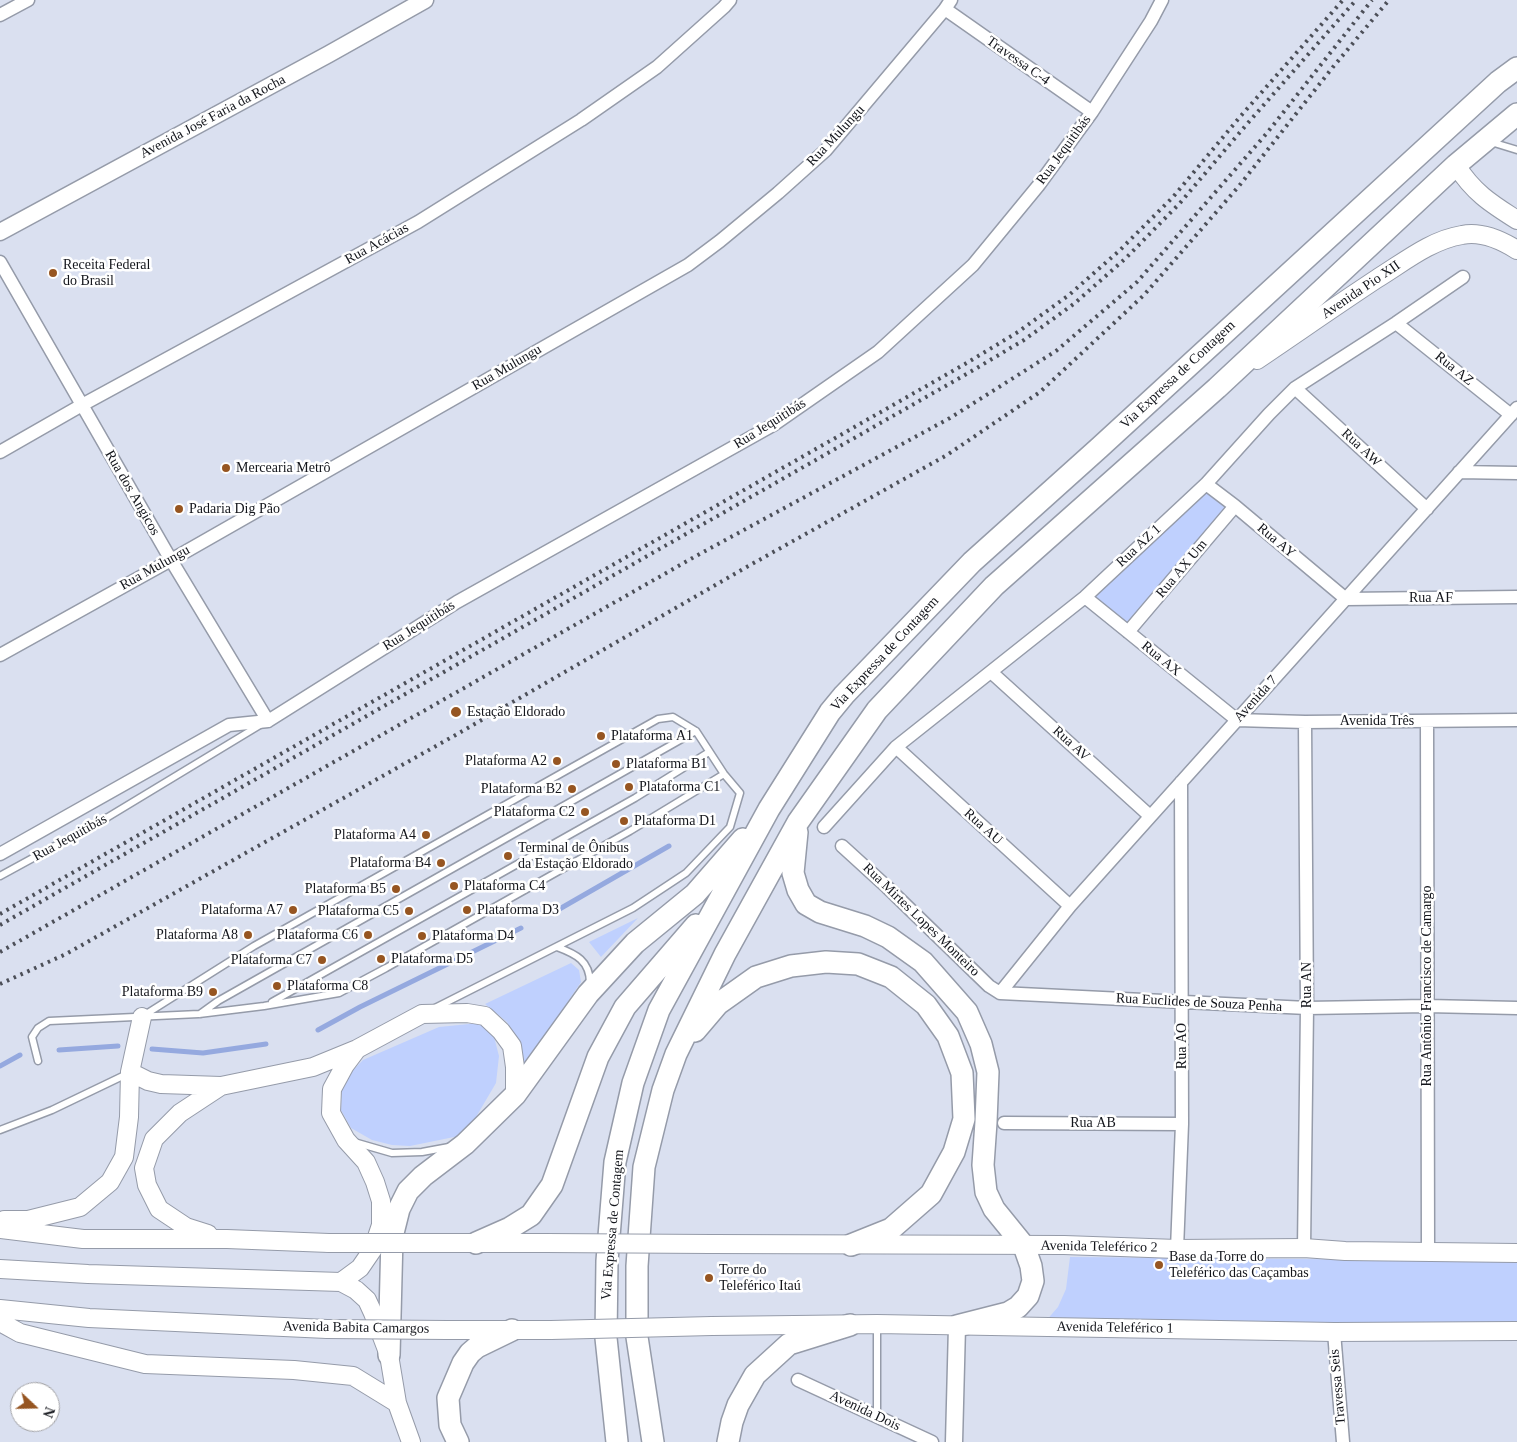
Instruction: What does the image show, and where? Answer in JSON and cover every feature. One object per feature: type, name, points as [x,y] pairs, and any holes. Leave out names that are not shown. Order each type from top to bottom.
[{"type":"highway","name":"Via Expressa de Contagem","points":[[617,1442],[606,1338],[607,1261],[615,1162],[633,1083],[659,1010],[769,808],[830,712],[844,695],[972,562],[1498,82],[1517,68]]},
{"type":"highway","name":"Via Expressa de Contagem","points":[[653,1442],[638,1337],[637,1266],[644,1167],[663,1090],[676,1054],[725,954],[798,822],[877,710],[994,586],[1217,388],[1456,165],[1517,114]]},
{"type":"highway","points":[[389,1355],[392,1237],[399,1209],[408,1191],[422,1176],[466,1144],[515,1095],[590,991],[635,943],[695,894],[769,808]]},
{"type":"highway","points":[[798,822],[792,873],[798,890],[806,904],[820,912],[865,926],[888,937],[923,962],[967,1012],[981,1044],[988,1072],[983,1165],[986,1192],[994,1209],[1024,1246],[1031,1266],[1033,1281],[1028,1296],[1018,1307],[1008,1313],[957,1326]]},
{"type":"highway","points":[[476,1243],[510,1228],[531,1215],[552,1184],[598,1057],[625,1007],[723,894]]},
{"type":"highway","points":[[676,1054],[718,1004],[756,977],[791,966],[826,962],[858,964],[891,977],[926,1005],[948,1036],[962,1074],[964,1119],[954,1152],[931,1194],[891,1229],[851,1245]]},
{"type":"highway","points":[[728,1442],[738,1405],[754,1375],[789,1344],[850,1325]]},
{"type":"highway","points":[[458,1442],[450,1425],[448,1398],[463,1363],[470,1353],[478,1347],[512,1330]]},
{"type":"main road","points":[[1456,165],[1480,196],[1517,220]]},
{"type":"main road","name":"Avenida Pio XII","points":[[1217,388],[1350,296],[1416,254],[1445,240],[1464,234],[1482,236],[1498,240],[1517,250]]},
{"type":"main road","points":[[130,1072],[148,1081],[161,1084],[221,1086],[313,1067],[357,1049],[422,1014],[467,1013],[485,1016],[501,1031],[512,1046],[515,1095]]},
{"type":"main road","points":[[0,1221],[28,1220],[80,1207],[110,1182],[124,1157],[129,1117],[130,1072],[142,1017]]},
{"type":"main road","points":[[341,1282],[360,1268],[373,1249],[381,1225],[381,1201],[375,1182],[366,1162],[346,1140],[331,1112],[332,1089],[345,1065],[357,1049]]},
{"type":"main road","points":[[221,1086],[180,1113],[154,1139],[144,1168],[147,1185],[159,1210],[186,1227],[227,1239]]},
{"type":"main road","points":[[0,1229],[83,1239],[227,1239],[328,1243],[476,1243]]},
{"type":"main road","name":"Avenida Teleférico 2","points":[[476,1243],[1073,1246],[1177,1249],[1304,1248],[1345,1251],[1517,1253]]},
{"type":"main road","points":[[0,1269],[88,1274],[341,1282],[356,1290],[367,1300],[389,1355],[397,1403],[411,1442]]},
{"type":"main road","name":"Avenida Babita Camargos","points":[[0,1309],[89,1318],[327,1328],[551,1330],[712,1326]]},
{"type":"main road","points":[[0,1322],[20,1333],[145,1364],[294,1370],[353,1376],[397,1403]]},
{"type":"main road","name":"Avenida Teleférico 1","points":[[712,1326],[877,1324],[1334,1332],[1517,1331]]},
{"type":"street","points":[[0,15],[28,0]]},
{"type":"street","name":"Avenida José Faria da Rocha","points":[[0,232],[425,0]]},
{"type":"street","name":"Rua Acácias","points":[[0,452],[82,405],[418,222],[581,120],[657,67],[730,0]]},
{"type":"street","name":"Rua Jequitibás","points":[[0,854],[229,725],[268,721],[457,602],[773,425],[878,352],[973,265],[1038,186],[1092,112],[1162,0]]},
{"type":"street","name":"Travessa C-4","points":[[948,5],[1092,112]]},
{"type":"street","name":"Rua Mulungu","points":[[0,655],[171,560],[688,265],[778,193],[826,150],[948,5]]},
{"type":"street","name":"Rua dos Angicos","points":[[0,262],[171,560],[268,721]]},
{"type":"street","name":"Rua AZ 1","points":[[824,827],[896,747],[1085,597],[1206,484],[1269,414],[1296,388],[1396,323],[1462,277]]},
{"type":"street","name":"Rua AZ","points":[[1396,323],[1514,412]]},
{"type":"street","name":"Rua AW","points":[[1296,388],[1427,509]]},
{"type":"street","name":"Avenida 7","points":[[1000,993],[1070,906],[1514,412]]},
{"type":"street","points":[[1459,472],[1517,473]]},
{"type":"street","name":"Rua AY","points":[[1206,484],[1346,599]]},
{"type":"street","name":"Rua AX Um","points":[[1128,632],[1235,506]]},
{"type":"street","name":"Rua AX","points":[[1085,597],[1237,720]]},
{"type":"street","name":"Rua AF","points":[[1346,599],[1517,597]]},
{"type":"street","name":"Rua AV","points":[[991,672],[1150,816]]},
{"type":"street","name":"Avenida Três","points":[[1237,720],[1305,722],[1517,720]]},
{"type":"street","name":"Rua Antônio Francisco de Camargo","points":[[1427,721],[1428,1251]]},
{"type":"street","name":"Rua AN","points":[[1304,1248],[1307,1008],[1305,722]]},
{"type":"street","name":"Rua AU","points":[[896,747],[1070,906]]},
{"type":"street","name":"Rua AO","points":[[1177,1249],[1182,1124],[1181,782]]},
{"type":"street","name":"Rua Mirtes Lopes Monteiro","points":[[842,846],[990,986],[1000,993]]},
{"type":"street","name":"Rua Euclides de Souza Penha","points":[[1000,993],[1307,1008],[1427,1006],[1517,1008]]},
{"type":"street","name":"Rua AB","points":[[1004,1123],[1182,1124]]},
{"type":"street","points":[[954,1442],[957,1326]]},
{"type":"street","name":"Travessa Seis","points":[[1334,1332],[1343,1442]]},
{"type":"street","name":"Avenida Dois","points":[[798,1380],[932,1442]]},
{"type":"lane","points":[[1487,140],[1517,150]]},
{"type":"lane","points":[[142,1017],[254,946],[658,719],[673,717],[696,731],[724,774],[740,793],[730,828],[686,873],[633,908],[422,1014]]},
{"type":"lane","name":"Rua Jequitibás","points":[[0,876],[108,817],[268,721]]},
{"type":"lane","points":[[199,1014],[218,1001],[696,731]]},
{"type":"lane","points":[[264,1006],[635,798],[709,752]]},
{"type":"lane","points":[[38,1061],[32,1037],[38,1028],[50,1021],[199,1014],[264,1006],[339,993],[630,831],[724,774]]},
{"type":"lane","points":[[557,947],[573,953],[584,962],[590,977],[590,991]]},
{"type":"lane","points":[[0,1130],[52,1110],[130,1072]]},
{"type":"lane","points":[[346,1140],[392,1153],[422,1152],[466,1144]]},
{"type":"lane","points":[[877,1324],[877,1416]]},
{"type":"shaded area","points":[[1209,486],[1234,506],[1128,631],[1086,597]]},
{"type":"shaded area","points":[[638,918],[601,957],[589,942]]},
{"type":"shaded area","points":[[571,963],[579,970],[581,982],[525,1066],[522,1052],[507,1022],[485,1004]]},
{"type":"shaded area","points":[[479,1023],[493,1033],[499,1056],[496,1083],[476,1117],[459,1136],[410,1146],[392,1145],[372,1140],[351,1128],[341,1110],[342,1090],[351,1072],[363,1060],[439,1027]]},
{"type":"shaded area","points":[[1070,1257],[1517,1261],[1517,1325],[1045,1322],[1058,1307],[1066,1289]]},
{"type":"waterway","points":[[556,911],[669,846]]},
{"type":"waterway","points":[[318,1030],[360,1007],[521,928]]},
{"type":"waterway","points":[[152,1049],[203,1053],[266,1044]]},
{"type":"waterway","points":[[59,1050],[118,1046]]},
{"type":"waterway","points":[[0,1066],[20,1055]]},
{"type":"railway","points":[[0,914],[1018,332],[1069,295],[1119,251],[1173,197],[1239,118],[1343,0]]},
{"type":"railway","points":[[0,925],[1024,340],[1075,303],[1126,258],[1180,203],[1356,0]]},
{"type":"railway","points":[[0,952],[696,556],[950,418],[1056,351],[1137,282],[1267,133],[1372,0]]},
{"type":"railway","points":[[0,984],[66,954],[452,737],[743,569],[947,455],[1040,392],[1144,295],[1239,186],[1333,67],[1389,0]]},
{"type":"place","name":"Receita Federal do Brasil","points":[[53,273]]},
{"type":"place","name":"Mercearia Metrô","points":[[226,468]]},
{"type":"place","name":"Padaria Dig Pão","points":[[179,509]]},
{"type":"place","name":"Estação Eldorado","points":[[456,712]]},
{"type":"place","name":"Plataforma A1","points":[[601,736]]},
{"type":"place","name":"Plataforma A2","points":[[557,761]]},
{"type":"place","name":"Plataforma B1","points":[[616,764]]},
{"type":"place","name":"Plataforma C1","points":[[629,787]]},
{"type":"place","name":"Plataforma B2","points":[[572,789]]},
{"type":"place","name":"Plataforma C2","points":[[585,812]]},
{"type":"place","name":"Plataforma D1","points":[[624,821]]},
{"type":"place","name":"Plataforma A4","points":[[426,835]]},
{"type":"place","name":"Terminal de Ônibus da Estação Eldorado","points":[[508,856]]},
{"type":"place","name":"Plataforma B4","points":[[441,863]]},
{"type":"place","name":"Plataforma C4","points":[[454,886]]},
{"type":"place","name":"Plataforma B5","points":[[396,889]]},
{"type":"place","name":"Plataforma A7","points":[[293,910]]},
{"type":"place","name":"Plataforma D3","points":[[467,910]]},
{"type":"place","name":"Plataforma C5","points":[[409,911]]},
{"type":"place","name":"Plataforma A8","points":[[248,935]]},
{"type":"place","name":"Plataforma C6","points":[[368,935]]},
{"type":"place","name":"Plataforma D4","points":[[422,936]]},
{"type":"place","name":"Plataforma D5","points":[[381,959]]},
{"type":"place","name":"Plataforma C7","points":[[322,960]]},
{"type":"place","name":"Plataforma C8","points":[[277,986]]},
{"type":"place","name":"Plataforma B9","points":[[213,992]]},
{"type":"place","name":"Base da Torre do Teleférico das Caçambas","points":[[1159,1265]]},
{"type":"place","name":"Torre do Teleférico Itaú","points":[[709,1278]]}]
